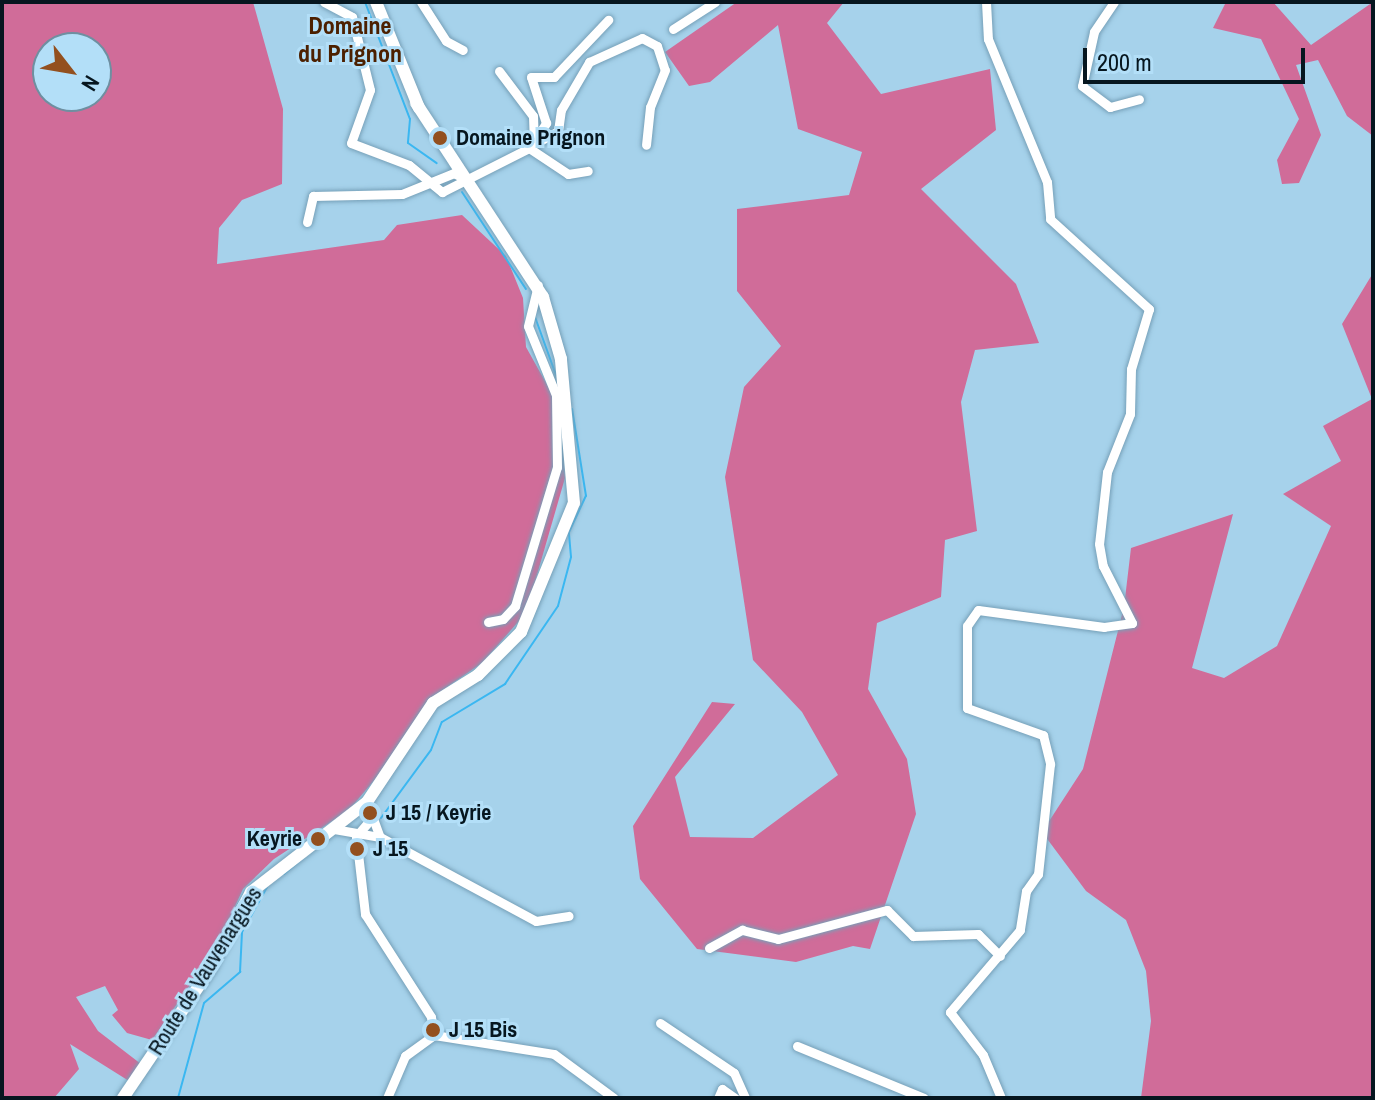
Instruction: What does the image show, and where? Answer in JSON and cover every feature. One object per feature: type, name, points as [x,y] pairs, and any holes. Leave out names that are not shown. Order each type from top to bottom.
[{"type":"main road","name":"Route de Vauvenargues","points":[[376,2],[416,103],[451,175],[463,186]]},
{"type":"main road","name":"Route de Vauvenargues","points":[[123,1098],[211,968],[251,892],[367,802],[433,703],[478,675],[529,619],[576,494],[561,394],[538,285],[463,186],[416,103]]},
{"type":"street","points":[[324,2],[352,17],[370,90],[348,140],[373,157],[409,165],[442,192],[463,186],[558,131],[561,110],[589,62],[642,38],[657,46],[665,70],[650,107],[646,145]]},
{"type":"street","points":[[421,2],[446,41],[463,50]]},
{"type":"street","points":[[673,29],[715,2]]},
{"type":"street","points":[[986,2],[988,39],[1047,182],[1050,219],[1149,309],[1131,369],[1130,414],[1107,472],[1099,544],[1132,623],[1104,627],[978,610],[967,626],[967,708],[1043,735],[1050,764],[1038,874],[1026,891],[1020,930],[950,1012],[983,1055],[999,1097]]},
{"type":"street","points":[[1114,2],[1094,32],[1082,86],[1110,107],[1139,99]]},
{"type":"street","points":[[532,144],[546,123],[531,77],[554,77],[608,20]]},
{"type":"street","points":[[499,71],[533,116],[532,144]]},
{"type":"street","points":[[532,144],[568,174],[588,171]]},
{"type":"street","points":[[307,222],[313,196],[402,194],[432,185],[451,175]]},
{"type":"street","points":[[488,622],[503,619],[515,606],[553,492],[561,394],[528,326],[538,285]]},
{"type":"street","points":[[367,802],[380,837]]},
{"type":"street","points":[[371,819],[356,836],[365,914],[431,1017],[434,1035]]},
{"type":"street","points":[[334,829],[356,836],[380,837],[536,921],[569,916]]},
{"type":"street","points":[[709,948],[742,930],[778,939],[887,910],[913,936],[978,934],[1000,956]]},
{"type":"street","points":[[660,1023],[734,1073],[745,1098]]},
{"type":"street","points":[[387,1098],[405,1056],[434,1035],[554,1054],[614,1098]]},
{"type":"street","points":[[797,1046],[924,1098]]},
{"type":"street","points":[[718,1098],[718,1089],[735,1098]]},
{"type":"shaded area","points":[[2,2],[253,2],[283,109],[282,184],[242,200],[219,228],[217,264],[384,240],[397,225],[462,215],[506,256],[523,298],[526,347],[559,406],[565,478],[526,613],[482,663],[428,700],[393,758],[349,810],[274,859],[243,889],[216,948],[152,1040],[127,1033],[112,1015],[118,1010],[105,986],[76,997],[98,1031],[141,1064],[129,1081],[70,1044],[79,1069],[54,1098],[2,1098]]},
{"type":"shaded area","points":[[737,2],[844,2],[827,23],[881,94],[990,69],[996,130],[921,189],[1016,284],[1039,343],[975,350],[961,402],[977,531],[945,540],[941,597],[877,623],[868,689],[907,759],[916,814],[870,949],[853,946],[796,962],[697,949],[640,879],[633,826],[712,702],[735,704],[675,777],[690,837],[753,838],[838,775],[802,712],[753,660],[725,477],[744,387],[781,346],[737,291],[737,209],[849,195],[862,152],[798,129],[778,25],[710,82],[689,86],[665,52]]},
{"type":"shaded area","points":[[1226,2],[1273,2],[1311,45],[1373,2],[1373,136],[1347,116],[1318,60],[1296,65],[1321,135],[1299,183],[1282,184],[1277,160],[1299,119],[1261,39],[1213,28]]},
{"type":"shaded area","points":[[1373,273],[1373,1098],[1141,1098],[1151,1021],[1146,971],[1126,920],[1086,891],[1042,832],[1083,769],[1124,607],[1131,548],[1233,514],[1192,668],[1224,678],[1277,646],[1331,526],[1283,494],[1341,461],[1323,426],[1372,399],[1342,324]]},
{"type":"waterway","points":[[365,2],[410,119],[408,143],[437,163]]},
{"type":"waterway","points":[[462,192],[526,289]]},
{"type":"waterway","points":[[535,317],[556,375]]},
{"type":"waterway","points":[[381,818],[431,750],[442,722],[505,684],[558,606],[571,557],[569,532],[586,496],[572,409]]},
{"type":"waterway","points":[[284,874],[304,857]]},
{"type":"waterway","points":[[178,1098],[204,1003],[240,972],[242,932],[267,887]]},
{"type":"place","name":"Domaine Prignon","points":[[440,138]]},
{"type":"place","name":"J 15 / Keyrie","points":[[370,813]]},
{"type":"place","name":"Keyrie","points":[[318,839]]},
{"type":"place","name":"J 15","points":[[357,849]]},
{"type":"place","name":"J 15 Bis","points":[[433,1030]]},
{"type":"district","name":"Domaine du Prignon","points":[[350,40]]}]
